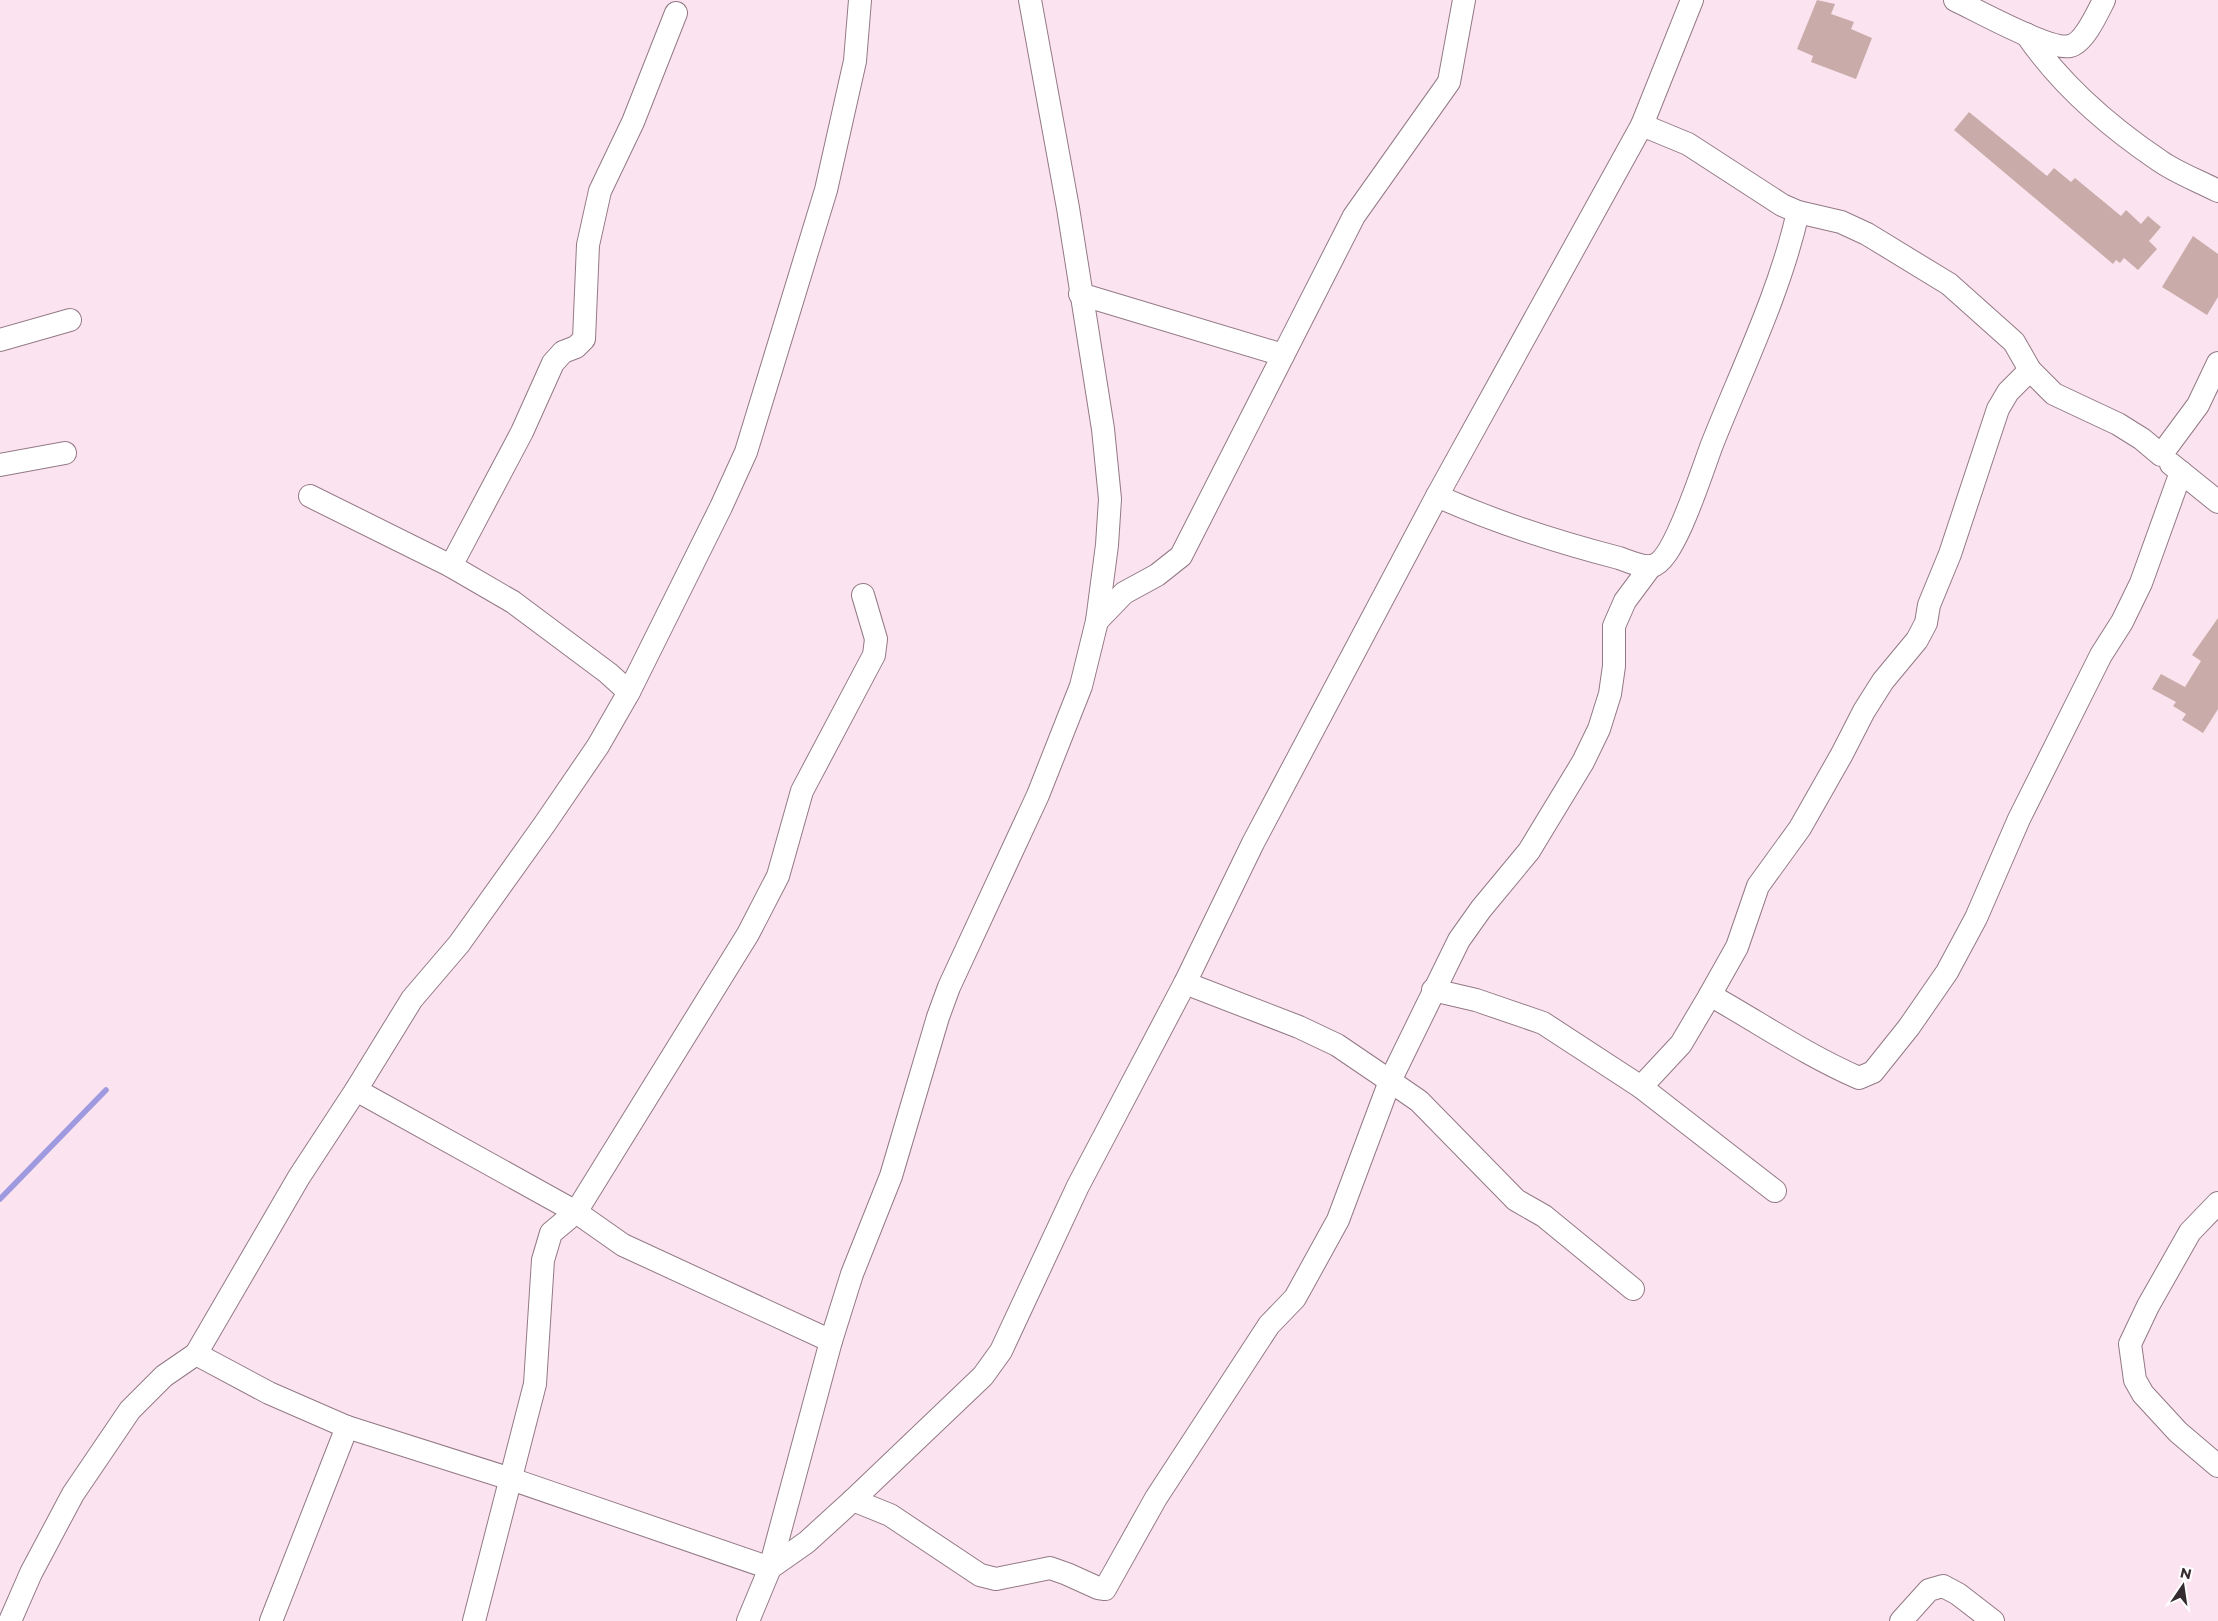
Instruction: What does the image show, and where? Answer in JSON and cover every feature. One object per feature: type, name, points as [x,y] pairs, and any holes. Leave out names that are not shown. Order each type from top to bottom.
[{"type":"street","points":[[10,1621],[31,1573],[73,1494],[130,1410],[164,1376],[196,1354],[298,1177],[356,1090],[412,999],[458,944],[544,825],[598,746],[629,692],[721,507],[746,452],[826,190],[855,61],[860,0]]},
{"type":"street","points":[[748,1621],[770,1568],[830,1342],[852,1274],[891,1176],[938,1017],[1038,795],[1081,686],[1097,621],[1110,499],[1103,429],[1080,294],[1068,208],[1030,0]]},
{"type":"street","points":[[1097,621],[1124,593],[1157,575],[1181,556],[1354,216],[1449,82],[1464,0]]},
{"type":"street","points":[[770,1568],[807,1542],[854,1500],[983,1376],[1001,1351],[1078,1186],[1185,983],[1253,843],[1437,496],[1642,125],[1692,0]]},
{"type":"street","points":[[1955,0],[2026,34],[2060,46],[2070,46],[2079,42],[2104,0]]},
{"type":"street","points":[[451,566],[522,432],[553,363],[563,352],[576,347],[584,338],[588,245],[600,191],[633,122],[676,13]]},
{"type":"street","points":[[2026,34],[2046,63],[2078,96],[2115,127],[2161,162],[2218,191]]},
{"type":"street","points":[[1642,125],[1688,144],[1782,204],[1798,212],[1841,222],[1867,234],[1949,284],[2014,342],[2030,370],[2054,394],[2118,424],[2142,439],[2218,502]]},
{"type":"street","points":[[854,1500],[890,1515],[980,1575],[996,1579],[1050,1568],[1098,1588],[1105,1589],[1156,1498],[1269,1325],[1295,1298],[1338,1220],[1390,1081],[1459,940],[1529,851],[1583,762],[1599,729],[1610,694],[1614,666],[1614,626],[1625,601],[1651,566],[1666,553],[1682,525],[1781,275],[1798,212]]},
{"type":"street","points":[[1080,294],[1283,355]]},
{"type":"street","points":[[0,340],[70,320]]},
{"type":"street","points":[[2161,455],[2198,404],[2218,363]]},
{"type":"street","points":[[1641,1087],[1681,1044],[1737,948],[1758,886],[1800,828],[1864,711],[1883,681],[1916,640],[1926,623],[1930,605],[1950,554],[1998,409],[2008,392],[2030,370]]},
{"type":"street","points":[[0,464],[65,453]]},
{"type":"street","points":[[1710,995],[1830,1066],[1859,1078],[1873,1072],[1909,1027],[1947,972],[1976,918],[2019,819],[2101,655],[2122,622],[2141,583],[2181,472]]},
{"type":"street","points":[[310,496],[451,566],[513,602],[608,673],[629,692]]},
{"type":"street","points":[[1437,496],[1514,527],[1577,548],[1651,566]]},
{"type":"street","points":[[474,1621],[534,1384],[543,1260],[551,1233],[576,1212],[748,934],[778,876],[802,791],[874,655],[876,639],[863,596]]},
{"type":"street","points":[[1185,983],[1299,1027],[1337,1045],[1420,1101],[1516,1200],[1544,1216],[1633,1289]]},
{"type":"street","points":[[1433,990],[1476,1000],[1543,1024],[1641,1087],[1775,1191]]},
{"type":"street","points":[[356,1090],[576,1212],[623,1245],[830,1342]]},
{"type":"street","points":[[2218,1204],[2190,1232],[2148,1306],[2130,1344],[2135,1380],[2143,1394],[2178,1432],[2218,1466]]},
{"type":"street","points":[[196,1354],[269,1393],[347,1427],[511,1479],[770,1568]]},
{"type":"street","points":[[271,1621],[347,1427]]},
{"type":"street","points":[[1901,1621],[1929,1590],[1943,1586],[1958,1594],[1993,1621]]},
{"type":"building","points":[[1817,0],[1835,4],[1831,14],[1854,22],[1851,29],[1872,38],[1856,79],[1811,62],[1813,56],[1797,49]]},
{"type":"building","points":[[1969,112],[2047,176],[2054,168],[2071,182],[2075,178],[2121,216],[2126,210],[2141,224],[2148,216],[2161,227],[2149,241],[2157,249],[2138,270],[2124,258],[2120,263],[2116,260],[2113,264],[1954,130]]},
{"type":"building","points":[[2193,236],[2218,254],[2218,297],[2207,315],[2162,287]]},
{"type":"building","points":[[2218,618],[2218,709],[2203,733],[2182,720],[2186,714],[2173,706],[2176,702],[2152,689],[2161,674],[2185,687],[2201,661],[2192,655]]},
{"type":"waterway","points":[[0,1199],[106,1090]]}]
